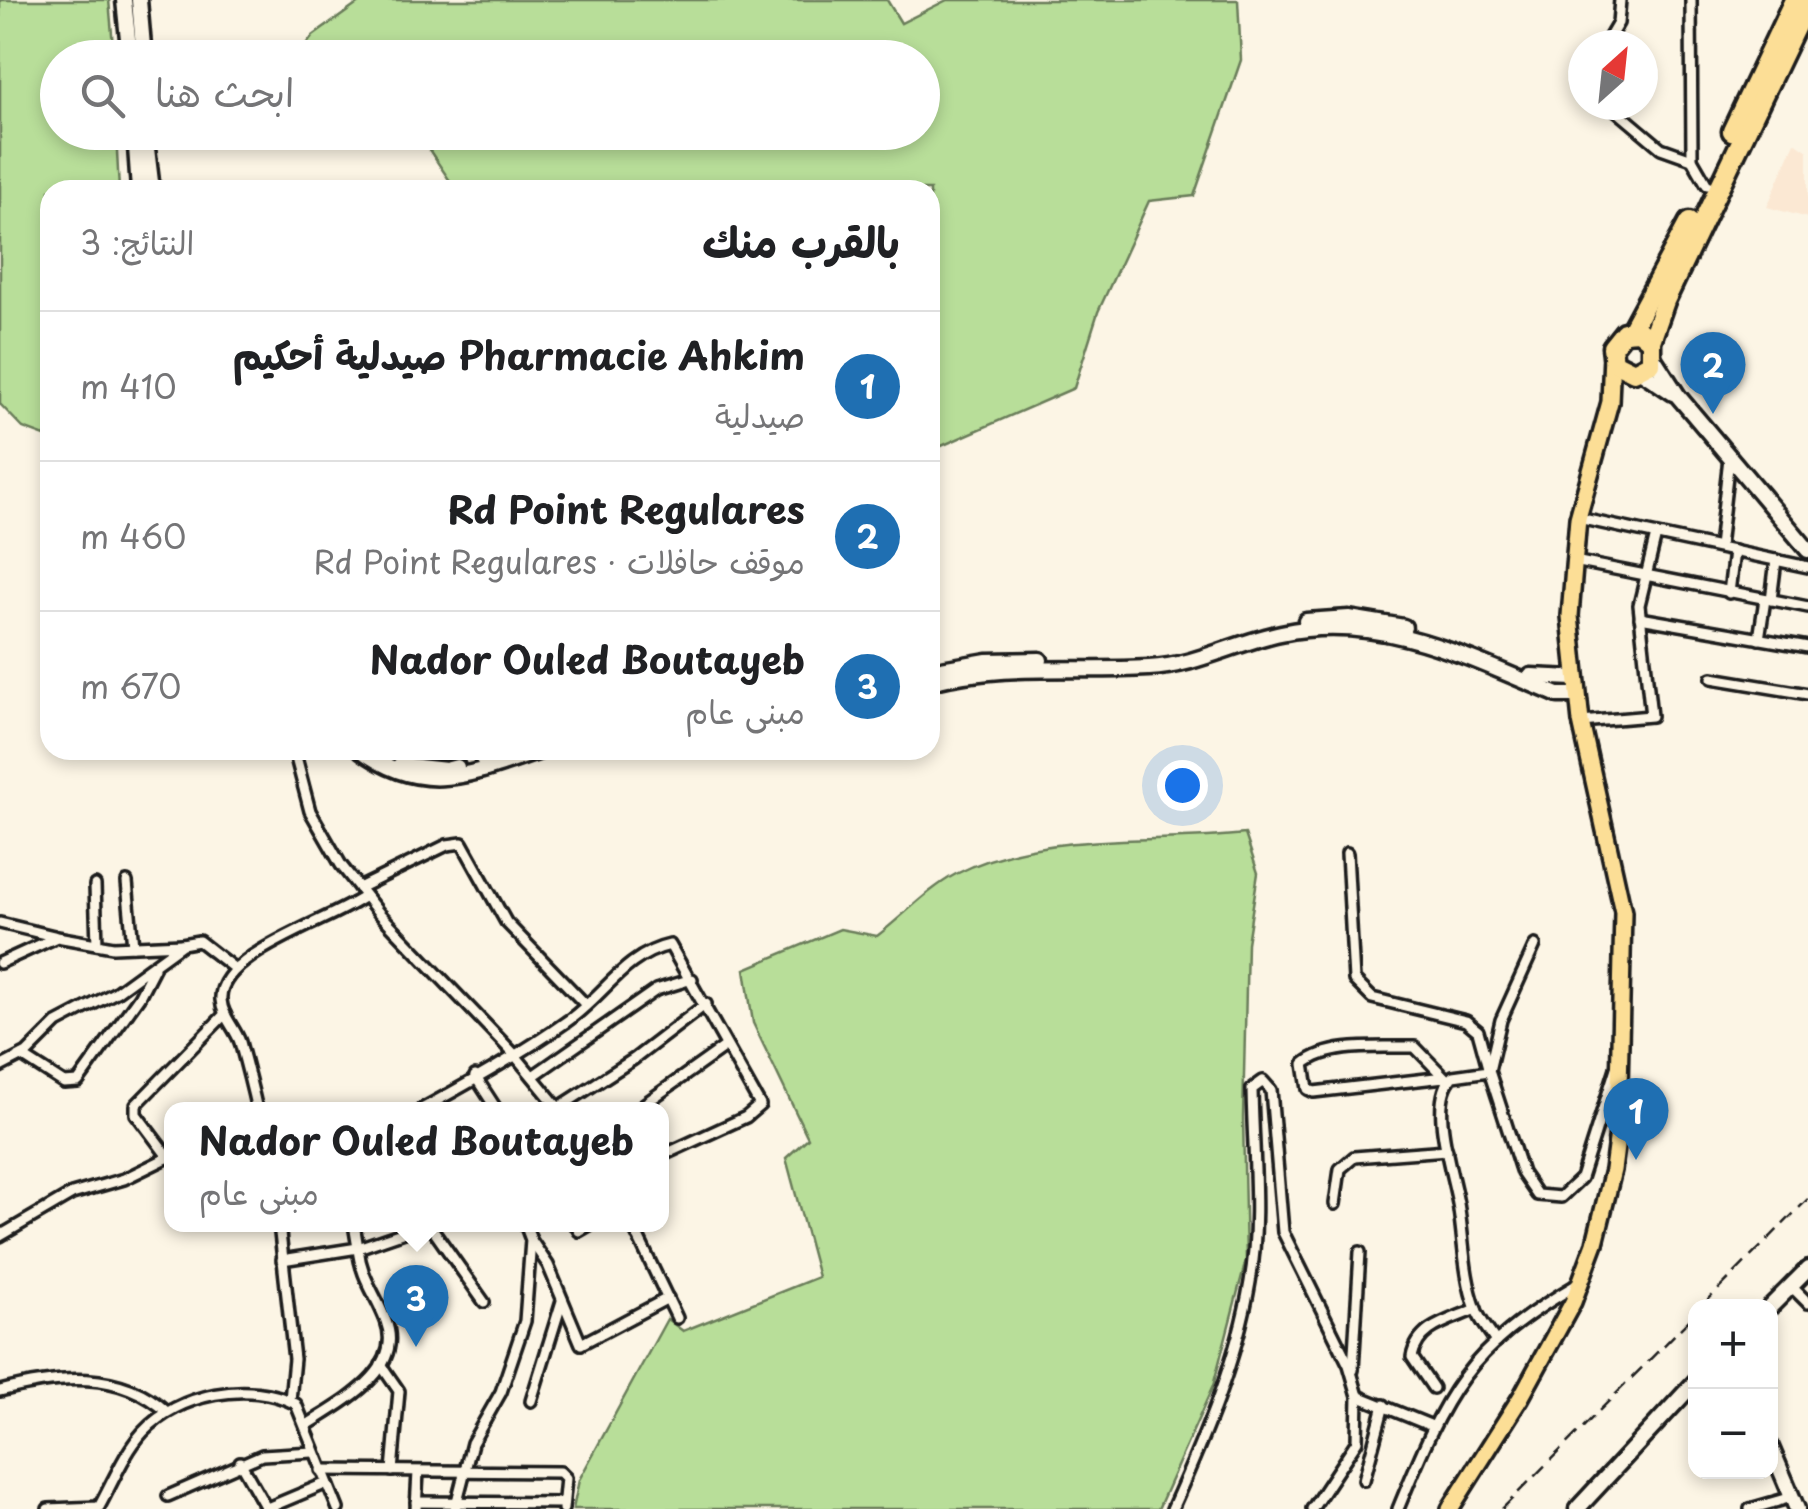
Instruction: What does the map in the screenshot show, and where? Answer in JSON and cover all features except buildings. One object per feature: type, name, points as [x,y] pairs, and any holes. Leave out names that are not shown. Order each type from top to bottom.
[{"type":"highway","points":[[1644,360],[1619,368],[1612,354],[1618,336],[1631,330],[1707,185],[1794,0]]},
{"type":"highway","points":[[1644,360],[1665,301],[1808,1]]},
{"type":"highway","points":[[1631,330],[1644,360]]},
{"type":"main road","points":[[1450,1509],[1529,1383],[1582,1282],[1613,1170],[1623,912],[1580,722],[1570,616],[1578,518],[1610,402],[1612,354]]},
{"type":"main road","points":[[1610,402],[1644,360]]},
{"type":"street","points":[[124,0],[128,40]]},
{"type":"street","points":[[139,0],[142,40]]},
{"type":"street","points":[[1614,30],[1620,0]]},
{"type":"street","points":[[1691,0],[1692,159],[1707,185]]},
{"type":"street","points":[[1627,120],[1660,148],[1692,159]]},
{"type":"street","points":[[136,150],[138,180]]},
{"type":"street","points":[[147,150],[151,180]]},
{"type":"street","points":[[1644,360],[1808,550]]},
{"type":"street","points":[[1719,547],[1729,458]]},
{"type":"street","points":[[1578,518],[1808,567]]},
{"type":"street","points":[[1580,722],[1651,716],[1640,618],[1656,535]]},
{"type":"street","points":[[1729,592],[1734,551]]},
{"type":"street","points":[[1758,639],[1776,560]]},
{"type":"street","points":[[1574,561],[1808,607]]},
{"type":"street","points":[[940,669],[1019,660],[1152,660],[1294,622],[1350,618],[1430,633],[1543,684],[1574,678]]},
{"type":"street","points":[[1640,618],[1808,647]]},
{"type":"street","points":[[940,681],[1052,668],[1154,668],[1298,630],[1358,628],[1424,640],[1576,695]]},
{"type":"street","points":[[1712,678],[1808,694]]},
{"type":"street","points":[[297,760],[316,824],[362,892],[554,1102]]},
{"type":"street","points":[[377,760],[400,774],[437,780],[508,760]]},
{"type":"street","points":[[394,760],[408,767],[446,770],[478,760]]},
{"type":"street","points":[[255,1102],[239,1040],[225,1014],[222,987],[236,968],[447,845],[462,843],[506,922],[586,1005]]},
{"type":"street","points":[[1347,853],[1354,980],[1372,998],[1472,1023],[1522,1173],[1538,1195],[1549,1199],[1570,1192],[1582,1178],[1618,1061]]},
{"type":"street","points":[[127,882],[133,946]]},
{"type":"street","points":[[94,885],[97,944]]},
{"type":"street","points":[[0,923],[97,944],[133,946],[200,941],[236,968]]},
{"type":"street","points":[[0,963],[57,937]]},
{"type":"street","points":[[0,1066],[22,1056],[57,1024],[155,965],[182,944]]},
{"type":"street","points":[[433,1102],[514,1054],[586,1005],[618,972],[667,944],[676,948],[759,1109],[669,1152]]},
{"type":"street","points":[[1488,1070],[1497,1030],[1534,945]]},
{"type":"street","points":[[22,1056],[64,1083],[78,1082],[139,997],[155,965]]},
{"type":"street","points":[[533,1076],[656,990],[692,979]]},
{"type":"street","points":[[568,1102],[634,1059],[706,1004]]},
{"type":"street","points":[[164,1149],[136,1114],[136,1105],[225,1014]]},
{"type":"street","points":[[647,1102],[726,1046]]},
{"type":"street","points":[[1446,1079],[1415,1047],[1351,1049],[1325,1053],[1304,1064],[1308,1089],[1314,1092],[1446,1079],[1488,1070]]},
{"type":"street","points":[[475,1076],[492,1102]]},
{"type":"street","points":[[1446,1079],[1442,1100],[1447,1150],[1476,1309],[1496,1342]]},
{"type":"street","points":[[1172,1509],[1232,1355],[1250,1283],[1255,1241],[1252,1089],[1259,1082],[1271,1090],[1283,1232],[1353,1373],[1358,1396],[1357,1441],[1312,1509]]},
{"type":"street","points":[[1335,1204],[1340,1169],[1354,1157],[1447,1150]]},
{"type":"street","points":[[2,1231],[72,1194],[124,1179],[164,1160]]},
{"type":"street","points":[[280,1232],[294,1358],[290,1400],[307,1424],[313,1452],[338,1509]]},
{"type":"street","points":[[307,1424],[365,1386],[381,1364],[390,1333],[364,1281],[355,1232]]},
{"type":"street","points":[[282,1260],[358,1248],[405,1232]]},
{"type":"street","points":[[434,1232],[484,1302]]},
{"type":"street","points":[[528,1232],[563,1299],[578,1340],[584,1345],[668,1298]]},
{"type":"street","points":[[636,1232],[677,1318]]},
{"type":"street","points":[[455,1506],[472,1443],[500,1392],[525,1322],[531,1240]]},
{"type":"street","points":[[1353,1373],[1360,1252]]},
{"type":"street","points":[[1778,1299],[1808,1269]]},
{"type":"street","points":[[1398,1509],[1432,1426],[1462,1374],[1496,1342],[1582,1282]]},
{"type":"street","points":[[1791,1286],[1808,1303]]},
{"type":"street","points":[[531,1401],[563,1299]]},
{"type":"street","points":[[1433,1388],[1412,1357],[1414,1345],[1421,1334],[1476,1309]]},
{"type":"street","points":[[381,1364],[399,1391],[392,1471]]},
{"type":"street","points":[[0,1392],[54,1379],[105,1382],[150,1396],[168,1412]]},
{"type":"street","points":[[1577,1509],[1689,1389]]},
{"type":"street","points":[[48,1509],[99,1508],[141,1434],[168,1412],[228,1391],[290,1400]]},
{"type":"street","points":[[1358,1396],[1432,1426]]},
{"type":"street","points":[[1364,1480],[1384,1406]]},
{"type":"street","points":[[168,1496],[262,1455],[313,1452]]},
{"type":"street","points":[[240,1462],[266,1509],[327,1482]]},
{"type":"street","points":[[1750,1509],[1794,1503],[1778,1464]]},
{"type":"street","points":[[321,1470],[560,1472],[566,1478],[563,1506],[416,1506],[418,1472]]},
{"type":"shaded area","points":[[1795,142],[1808,151],[1808,218],[1767,207]]},
{"type":"green space","points":[[0,0],[109,0],[113,40],[40,40],[40,150],[117,150],[118,180],[40,180],[40,434],[23,428],[0,404]]},
{"type":"green space","points":[[363,0],[887,0],[901,23],[947,0],[1238,0],[1241,60],[1194,196],[1149,201],[1098,312],[1074,388],[940,447],[940,180],[449,180],[429,150],[940,150],[940,40],[310,40]]},
{"type":"green space","points":[[1245,834],[1258,873],[1247,943],[1243,1118],[1246,1260],[1213,1386],[1158,1509],[573,1509],[579,1480],[667,1319],[683,1331],[818,1277],[786,1158],[808,1138],[753,1023],[745,969],[840,929],[877,936],[956,874],[1025,850],[1098,841]]},
{"type":"railway","points":[[1709,1299],[1808,1199]]},
{"type":"railway","points":[[1502,1509],[1688,1321]]},
{"type":"place","name":"Rd Point Regulares","points":[[1713,414]]},
{"type":"place","name":"Pharmacie Ahkim صيدلية أحكيم","points":[[1636,1160]]},
{"type":"place","name":"Nador Ouled Boutayeb","points":[[416,1347]]}]
